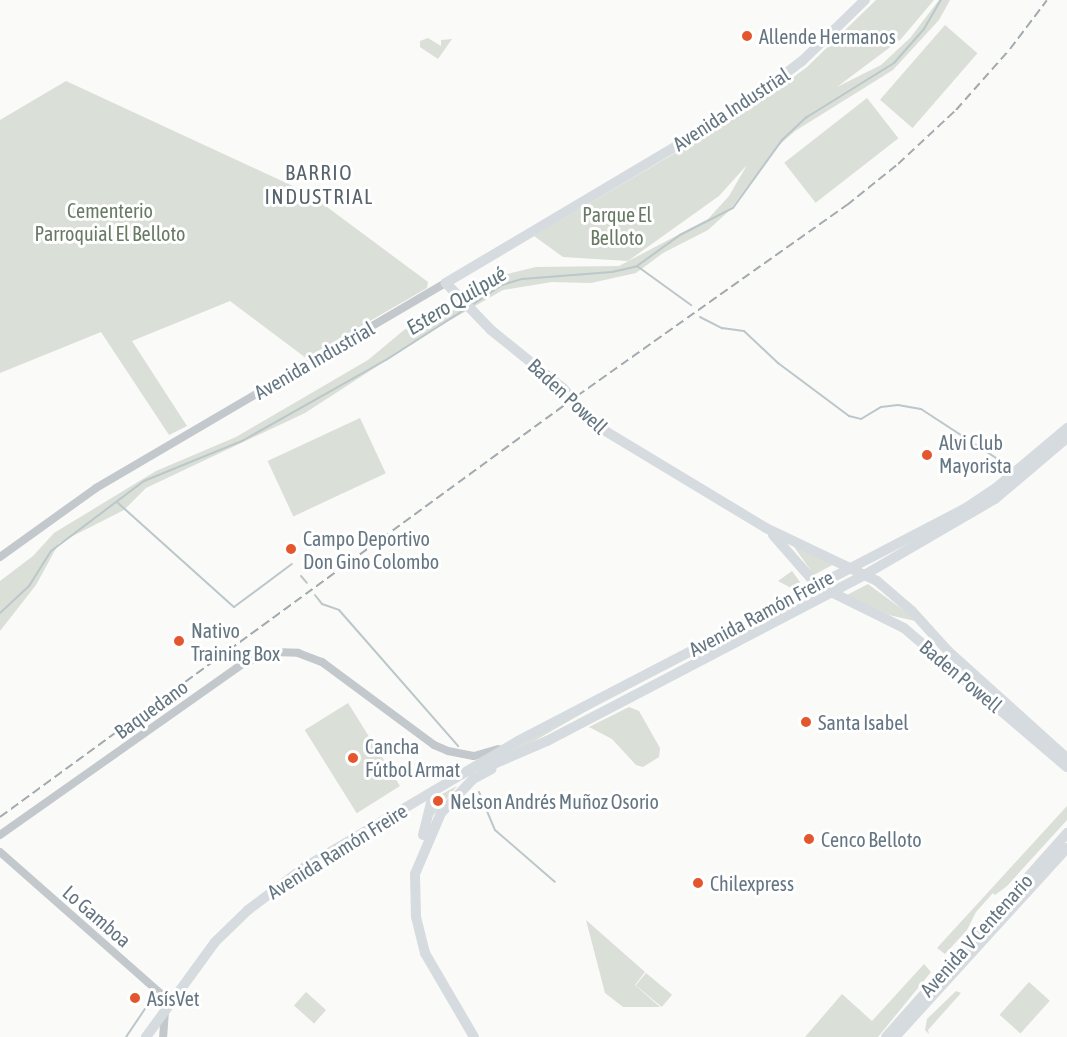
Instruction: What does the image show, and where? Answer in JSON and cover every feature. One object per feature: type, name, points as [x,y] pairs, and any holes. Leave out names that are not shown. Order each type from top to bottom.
[{"type":"main road","name":"Avenida Industrial","points":[[446,283],[737,110],[802,61],[865,0]]},
{"type":"main road","name":"Baden Powell","points":[[446,283],[479,319],[563,388],[597,426],[766,528],[813,552],[852,566],[866,574],[923,623],[1067,758]]},
{"type":"main road","name":"Avenida Ramón Freire","points":[[146,1037],[215,942],[265,895],[335,847],[518,741],[978,501],[1067,428]]},
{"type":"main road","name":"Avenida Ramón Freire","points":[[446,784],[524,752],[866,574],[979,510],[1009,488],[1067,438]]},
{"type":"main road","points":[[1009,488],[1018,469]]},
{"type":"main road","name":"Baden Powell","points":[[766,528],[817,585],[829,594],[889,618],[978,687],[1067,767]]},
{"type":"main road","points":[[889,618],[923,623]]},
{"type":"main road","points":[[975,673],[978,687],[1017,710]]},
{"type":"main road","points":[[418,862],[434,825],[456,794],[473,779],[524,752]]},
{"type":"main road","points":[[434,791],[418,862],[414,896],[419,937],[439,980],[474,1037]]},
{"type":"main road","name":"Avenida V Centenario","points":[[886,1037],[1067,833]]},
{"type":"main road","name":"Avenida V Centenario","points":[[896,1037],[1067,848]]},
{"type":"street","name":"Avenida Industrial","points":[[0,557],[96,488],[446,283]]},
{"type":"street","name":"Baquedano","points":[[0,836],[242,664],[273,652],[298,653],[322,662],[434,745],[448,751],[474,756],[518,741]]},
{"type":"street","name":"Lo Gamboa","points":[[0,852],[154,987],[162,996],[165,1010]]},
{"type":"street","points":[[163,1037],[165,1010]]},
{"type":"green space","name":"Parque El Belloto","points":[[876,0],[934,0],[901,39],[837,87],[881,65],[910,38],[939,0],[950,0],[939,20],[893,70],[795,131],[777,147],[730,210],[708,230],[663,253],[636,273],[591,283],[552,282],[503,290],[433,330],[305,413],[146,488],[124,510],[59,543],[36,585],[0,631],[0,581],[33,556],[54,533],[156,471],[236,437],[368,360],[404,330],[503,275],[536,267],[619,266],[708,219],[729,196],[747,165],[719,196],[628,261],[563,257],[534,236],[750,109],[807,67]]},
{"type":"green space","points":[[945,25],[977,53],[913,128],[880,100]]},
{"type":"green space","points":[[428,38],[441,46],[441,40],[452,39],[438,59],[420,47],[420,41]]},
{"type":"green space","name":"Cementerio Parroquial El Belloto","points":[[66,81],[325,201],[323,204],[428,282],[427,288],[306,358],[230,301],[132,341],[187,426],[169,435],[101,332],[0,373],[0,120]]},
{"type":"green space","points":[[867,98],[898,138],[816,203],[784,163]]},
{"type":"green space","points":[[360,418],[386,473],[293,516],[268,461]]},
{"type":"green space","points":[[792,544],[834,564],[814,575]]},
{"type":"green space","points":[[792,571],[800,582],[793,589],[778,581]]},
{"type":"green space","points":[[868,584],[915,621],[889,615],[845,596]]},
{"type":"green space","points":[[621,691],[510,755],[486,764]]},
{"type":"green space","name":"Cancha Fútbol Armat","points":[[348,703],[400,786],[357,813],[305,730]]},
{"type":"green space","points":[[629,707],[639,711],[660,748],[659,757],[643,767],[636,765],[612,739],[589,727]]},
{"type":"green space","points":[[457,786],[432,817],[438,796]]},
{"type":"green space","points":[[1067,806],[1067,820],[1007,886],[995,895],[993,893],[976,912],[967,930],[945,954],[937,948]]},
{"type":"green space","points":[[586,920],[645,972],[635,985],[660,1007],[623,1007],[605,993]]},
{"type":"green space","points":[[924,964],[931,972],[878,1037],[805,1037],[842,994],[872,1021]]},
{"type":"green space","points":[[646,973],[672,995],[662,1007],[636,985]]},
{"type":"green space","points":[[1029,982],[1050,1001],[1020,1033],[1000,1015]]},
{"type":"green space","points":[[956,991],[961,993],[928,1030],[929,1034],[925,1030],[927,1019]]},
{"type":"green space","points":[[306,992],[326,1010],[314,1023],[294,1005]]},
{"type":"waterway","name":"Estero Quilpué","points":[[472,305],[502,285],[522,279],[612,272],[637,266],[680,235],[733,208],[782,140],[807,117],[894,63],[924,29],[941,0]]},
{"type":"waterway","points":[[637,266],[691,305]]},
{"type":"waterway","name":"Estero Quilpué","points":[[0,613],[29,586],[51,551],[144,481],[242,441],[386,360],[467,308]]},
{"type":"waterway","points":[[700,317],[722,328],[744,331],[778,363],[849,416],[861,419],[881,407],[898,405],[921,409],[1013,469]]},
{"type":"waterway","points":[[118,503],[234,607],[292,564]]},
{"type":"waterway","points":[[301,576],[307,583]]},
{"type":"waterway","points":[[315,595],[322,604],[339,610],[458,746]]},
{"type":"waterway","points":[[479,792],[495,830],[555,882]]},
{"type":"waterway","points":[[126,1037],[145,1009]]},
{"type":"railway","points":[[0,817],[577,396],[847,205],[898,164],[956,110],[1010,49],[1047,0]]},
{"type":"place","name":"Allende Hermanos","points":[[747,36]]},
{"type":"place","name":"Alvi Club Mayorista","points":[[927,455]]},
{"type":"place","name":"Campo Deportivo Don Gino Colombo","points":[[291,549]]},
{"type":"place","name":"Nativo Training Box","points":[[179,641]]},
{"type":"place","name":"Santa Isabel","points":[[806,722]]},
{"type":"place","name":"Cancha Fútbol Armat","points":[[353,758]]},
{"type":"place","name":"Nelson Andrés Muñoz Osorio","points":[[438,801]]},
{"type":"place","name":"Cenco Belloto","points":[[809,839]]},
{"type":"place","name":"Chilexpress","points":[[698,883]]},
{"type":"place","name":"AsísVet","points":[[135,998]]},
{"type":"district","name":"BARRIO INDUSTRIAL","points":[[319,184]]}]
